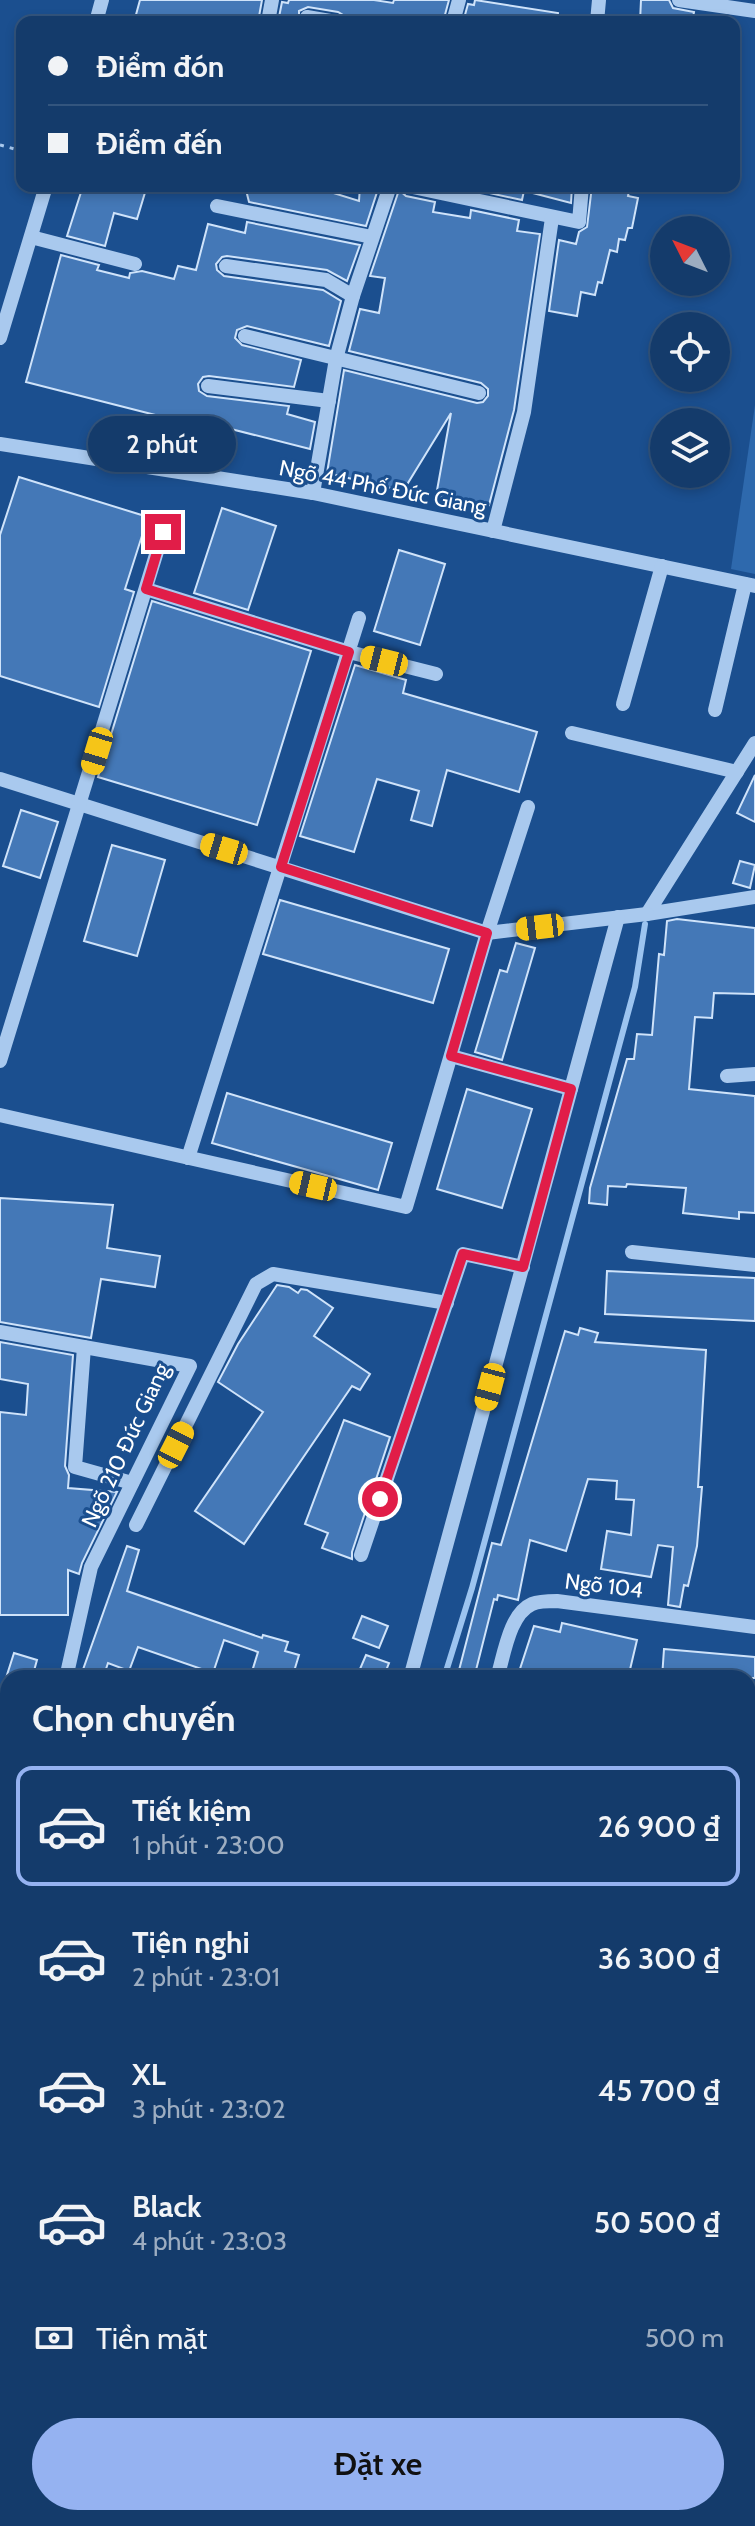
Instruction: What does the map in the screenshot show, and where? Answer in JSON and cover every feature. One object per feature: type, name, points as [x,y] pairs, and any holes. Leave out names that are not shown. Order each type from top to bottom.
[{"type":"street","points":[[679,0],[755,11]]},
{"type":"street","points":[[0,338],[44,192]]},
{"type":"street","points":[[313,493],[336,359],[353,296],[388,192]]},
{"type":"street","points":[[435,192],[579,222],[582,192]]},
{"type":"street","points":[[217,206],[372,237]]},
{"type":"street","points":[[493,531],[524,412],[552,218]]},
{"type":"street","points":[[31,237],[135,264]]},
{"type":"street","points":[[226,266],[326,280],[353,296]]},
{"type":"street","points":[[245,336],[479,393]]},
{"type":"street","points":[[208,386],[329,401]]},
{"type":"street","name":"Ngõ 44 Phố Đức Giang","points":[[0,444],[313,493],[750,585]]},
{"type":"street","points":[[0,1061],[163,532]]},
{"type":"street","points":[[623,704],[662,566]]},
{"type":"street","points":[[715,710],[750,585]]},
{"type":"street","points":[[146,589],[349,652],[436,674]]},
{"type":"street","points":[[188,1158],[359,618]]},
{"type":"street","points":[[572,733],[737,772]]},
{"type":"street","points":[[647,914],[755,743]]},
{"type":"street","points":[[0,779],[487,933],[647,914],[755,897]]},
{"type":"street","points":[[0,1115],[406,1207],[487,933],[528,807]]},
{"type":"street","points":[[412,1670],[618,917]]},
{"type":"street","points":[[451,1056],[571,1089]]},
{"type":"street","points":[[727,1076],[755,1074]]},
{"type":"street","points":[[632,1252],[755,1265]]},
{"type":"street","points":[[361,1555],[463,1254],[523,1267]]},
{"type":"street","points":[[136,1525],[256,1284],[273,1274],[447,1303]]},
{"type":"street","name":"Ngõ 210 Đức Giang","points":[[0,1332],[190,1366],[91,1567],[68,1670]]},
{"type":"street","points":[[84,1347],[75,1467],[132,1483]]},
{"type":"street","name":"Ngõ 104","points":[[499,1670],[520,1614],[528,1605],[537,1602],[557,1601],[755,1627]]},
{"type":"shaded area","points":[[755,405],[755,574],[731,569]]},
{"type":"building","points":[[140,0],[262,0],[259,16],[136,16]]},
{"type":"building","points":[[289,0],[374,0],[393,3],[394,0],[449,0],[445,16],[343,16],[338,12],[308,7],[299,11],[299,16],[279,16],[282,2],[288,3]]},
{"type":"building","points":[[475,0],[558,13],[558,16],[465,16],[468,4],[474,5]]},
{"type":"building","points":[[641,0],[669,0],[673,8],[694,12],[693,16],[640,16]]},
{"type":"building","points":[[81,192],[145,192],[137,219],[114,213],[105,246],[67,236]]},
{"type":"building","points":[[246,192],[330,192],[359,201],[360,192],[377,192],[366,226],[249,202]]},
{"type":"building","points":[[398,192],[435,202],[433,212],[470,218],[471,210],[519,220],[517,231],[540,234],[514,410],[489,505],[436,496],[451,413],[403,491],[327,473],[344,370],[477,403],[488,396],[488,389],[481,383],[349,351],[360,309],[379,313],[385,278],[370,276]]},
{"type":"building","points":[[484,192],[524,192],[522,200]]},
{"type":"building","points":[[529,192],[572,192],[571,203]]},
{"type":"building","points":[[591,192],[629,192],[628,196],[638,198],[632,228],[628,228],[625,240],[619,239],[617,252],[610,250],[602,283],[598,282],[595,295],[581,292],[577,316],[549,311],[559,240],[576,244],[579,232],[587,227]]},
{"type":"building","points":[[247,222],[360,245],[347,281],[327,270],[227,256],[216,264],[217,270],[224,276],[323,290],[341,301],[329,346],[247,326],[237,330],[235,338],[242,345],[301,360],[294,387],[209,376],[203,377],[198,384],[199,391],[207,396],[289,406],[287,414],[315,422],[310,449],[223,427],[222,432],[26,382],[61,255],[99,265],[97,270],[129,278],[130,273],[142,271],[174,279],[178,266],[196,270],[208,224],[245,233]]},
{"type":"building","points":[[19,477],[148,517],[125,589],[134,592],[99,707],[0,676],[0,535]]},
{"type":"building","points":[[222,508],[276,526],[248,610],[194,593]]},
{"type":"building","points":[[399,550],[445,564],[420,645],[374,631]]},
{"type":"building","points":[[152,601],[311,651],[257,825],[98,777]]},
{"type":"building","points":[[355,665],[406,680],[403,693],[537,732],[519,792],[447,770],[432,826],[411,820],[419,791],[377,779],[354,852],[300,836]]},
{"type":"building","points":[[755,775],[755,822],[737,813]]},
{"type":"building","points":[[21,810],[58,822],[40,878],[3,866]]},
{"type":"building","points":[[112,845],[165,860],[137,956],[84,941]]},
{"type":"building","points":[[740,861],[755,865],[750,888],[733,883]]},
{"type":"building","points":[[280,900],[449,949],[433,1003],[263,954]]},
{"type":"building","points":[[677,919],[755,928],[755,994],[714,993],[712,1018],[695,1017],[689,1089],[755,1096],[755,1213],[739,1212],[739,1219],[683,1213],[686,1188],[627,1184],[626,1187],[608,1186],[607,1205],[589,1203],[590,1188],[627,1059],[634,1059],[637,1034],[652,1035],[659,954],[664,955],[667,921]]},
{"type":"building","points":[[516,943],[535,948],[502,1060],[475,1052],[500,970],[507,972]]},
{"type":"building","points":[[467,1089],[532,1109],[502,1208],[437,1189]]},
{"type":"building","points":[[227,1093],[392,1143],[378,1190],[212,1143]]},
{"type":"building","points":[[0,1198],[113,1205],[107,1248],[160,1256],[155,1287],[101,1279],[91,1338],[0,1322]]},
{"type":"building","points":[[607,1271],[755,1278],[755,1321],[605,1314]]},
{"type":"building","points":[[277,1285],[289,1287],[298,1293],[301,1289],[307,1290],[333,1308],[314,1336],[370,1374],[360,1390],[352,1386],[244,1544],[195,1511],[263,1412],[218,1382],[238,1344]]},
{"type":"building","points":[[580,1328],[598,1333],[595,1342],[706,1350],[698,1487],[702,1487],[697,1546],[688,1586],[684,1585],[680,1607],[668,1605],[673,1547],[658,1545],[651,1577],[601,1569],[607,1531],[631,1535],[634,1500],[616,1499],[617,1481],[588,1479],[566,1551],[530,1540],[518,1600],[498,1595],[497,1600],[494,1599],[476,1670],[459,1670],[492,1543],[501,1545],[565,1331],[578,1335]]},
{"type":"building","points":[[0,1342],[73,1355],[65,1466],[69,1475],[68,1488],[117,1492],[79,1574],[68,1570],[68,1615],[0,1615],[0,1412],[26,1415],[28,1384],[0,1379]]},
{"type":"building","points":[[344,1420],[390,1437],[352,1559],[322,1548],[328,1533],[305,1524]]},
{"type":"building","points":[[127,1546],[139,1550],[127,1591],[262,1638],[263,1635],[288,1642],[285,1651],[299,1655],[294,1670],[252,1670],[258,1652],[224,1640],[214,1670],[204,1670],[138,1647],[129,1670],[108,1663],[106,1670],[83,1670]]},
{"type":"building","points":[[362,1616],[388,1626],[379,1648],[353,1638]]},
{"type":"building","points":[[562,1623],[637,1640],[630,1670],[520,1670],[534,1626],[560,1632]]},
{"type":"building","points":[[664,1649],[755,1657],[755,1670],[663,1670]]},
{"type":"building","points":[[14,1653],[37,1660],[34,1670],[9,1670]]},
{"type":"building","points":[[366,1655],[389,1663],[386,1670],[360,1669]]},
{"type":"waterway","points":[[446,1670],[472,1588],[635,987],[645,924]]},
{"type":"route","points":[[163,532],[146,589],[349,652],[281,867],[487,933],[451,1056],[571,1089],[523,1267],[463,1254],[380,1499]]}]
